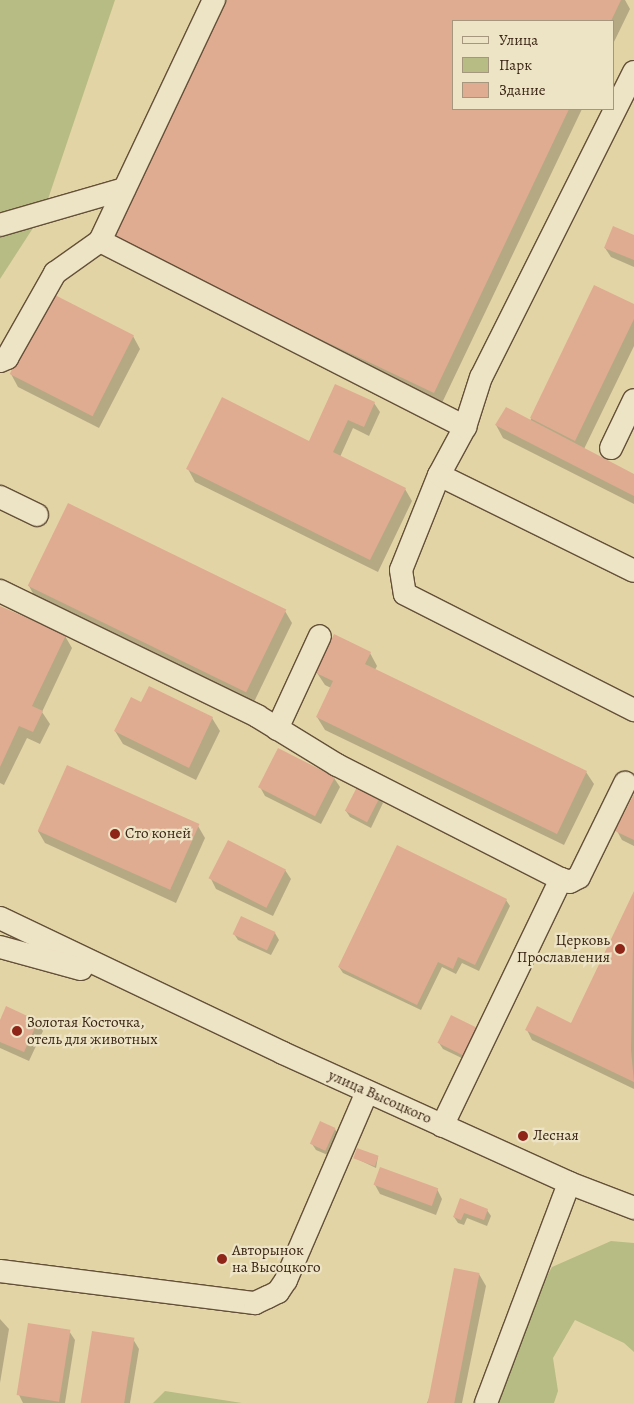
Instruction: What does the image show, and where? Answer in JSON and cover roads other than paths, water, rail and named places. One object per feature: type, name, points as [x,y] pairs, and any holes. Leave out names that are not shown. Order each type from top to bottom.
[{"type":"street","points":[[0,361],[7,358],[55,273],[100,241],[214,0]]},
{"type":"street","points":[[634,72],[481,378],[465,427],[439,475],[401,570],[405,594],[634,710]]},
{"type":"street","points":[[0,225],[124,189]]},
{"type":"street","points":[[100,241],[465,427]]},
{"type":"street","points":[[611,448],[634,400]]},
{"type":"street","points":[[439,475],[634,571]]},
{"type":"street","points":[[0,497],[37,515]]},
{"type":"street","points":[[0,591],[277,728],[337,765],[570,882],[578,877],[626,783]]},
{"type":"street","points":[[277,728],[320,636]]},
{"type":"street","points":[[442,1126],[561,879]]},
{"type":"street","name":"улица Высоцкого","points":[[0,918],[127,981],[366,1092],[569,1183],[634,1208]]},
{"type":"street","name":"улица Высоцкого","points":[[0,947],[127,981]]},
{"type":"street","points":[[0,1270],[255,1303],[268,1297],[278,1292],[286,1280],[366,1092]]},
{"type":"street","points":[[486,1403],[569,1183]]},
{"type":"place","name":"Сто коней","points":[[115,834]]},
{"type":"place","name":"Церковь Прославления","points":[[620,949]]},
{"type":"place","name":"Золотая Косточка, отель для животных","points":[[17,1031]]},
{"type":"place","name":"Лесная","points":[[523,1136]]},
{"type":"place","name":"Авторынок на Высоцкого","points":[[222,1259]]}]
